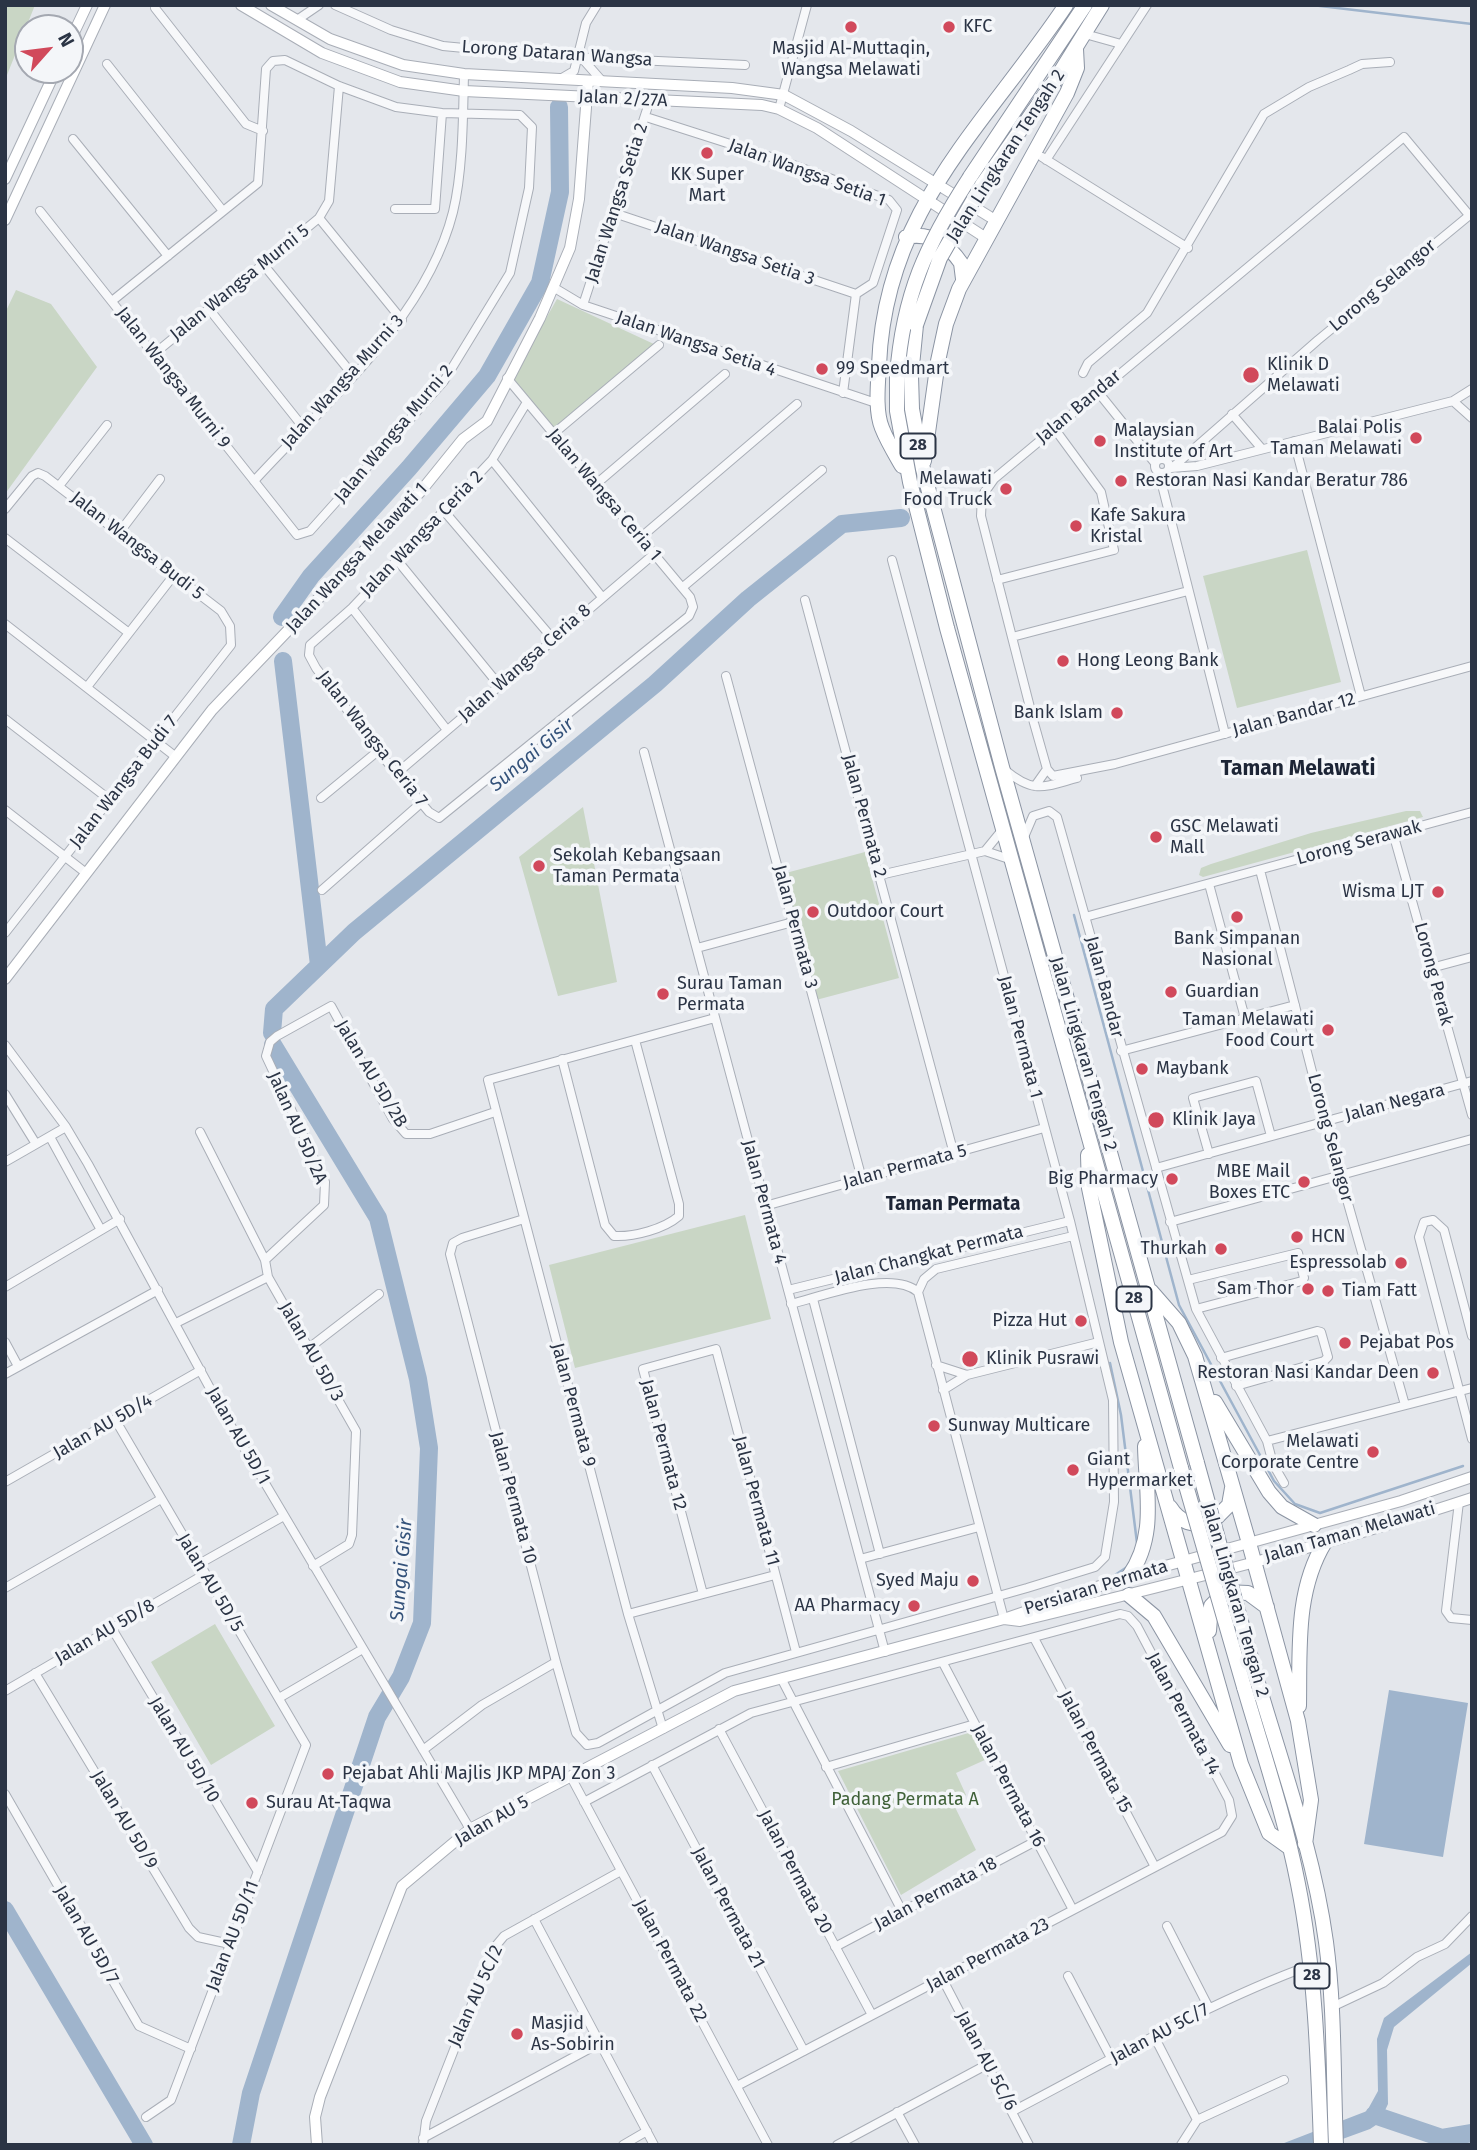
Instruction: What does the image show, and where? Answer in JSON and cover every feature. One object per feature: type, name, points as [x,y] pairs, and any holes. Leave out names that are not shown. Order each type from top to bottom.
[{"type":"highway","points":[[910,482],[881,426],[880,348],[886,296],[906,237],[925,199],[1066,5]]},
{"type":"highway","name":"Jalan Lingkaran Tengah 2","points":[[1085,5],[976,181],[940,258],[916,325],[912,398],[923,469],[1002,768],[1197,1463],[1251,1685]]},
{"type":"highway","name":"Jalan Lingkaran Tengah 2","points":[[1102,5],[1076,49],[938,230],[917,275],[902,321],[897,411],[910,482],[1003,829],[1181,1468],[1251,1685],[1326,1942],[1332,2007],[1336,2145]]},
{"type":"highway","points":[[923,469],[938,361],[946,324],[962,283],[995,220],[1040,156],[1077,68],[1076,49]]},
{"type":"highway","points":[[906,237],[929,236],[956,255],[961,263],[962,283]]},
{"type":"highway","points":[[1087,1130],[1089,1188],[1121,1342],[1241,1764],[1269,1833],[1297,1846],[1311,1800],[1298,1721],[1195,1356],[1179,1323],[1148,1288]]},
{"type":"highway","points":[[1205,1386],[1269,1492],[1282,1507],[1314,1525]]},
{"type":"highway","points":[[1129,1576],[1143,1556],[1148,1528],[1144,1421]]},
{"type":"highway","points":[[1166,1499],[1175,1516],[1186,1522],[1211,1522],[1229,1505],[1231,1480]]},
{"type":"highway","points":[[1298,1721],[1305,1586],[1313,1562],[1325,1542]]},
{"type":"highway","points":[[1210,1654],[1208,1616],[1215,1599],[1225,1592],[1237,1591],[1255,1597],[1267,1607]]},
{"type":"highway","points":[[1129,1594],[1154,1616],[1241,1764]]},
{"type":"highway","name":"Jalan Lingkaran Tengah 2","points":[[1297,1846],[1311,1965],[1321,2145]]},
{"type":"highway","points":[[1335,2129],[1344,2145]]},
{"type":"main road","points":[[5,220],[105,5]]},
{"type":"main road","points":[[98,21],[116,5]]},
{"type":"main road","name":"Jalan 2/27A","points":[[241,5],[323,53],[400,82],[464,91],[762,105],[779,109],[817,128],[986,238]]},
{"type":"main road","name":"Jalan 2/27A","points":[[271,5],[330,39],[403,65],[464,74],[732,88],[784,95],[804,103],[995,220]]},
{"type":"main road","name":"Jalan Wangsa Melawati 1","points":[[5,979],[212,710],[421,491],[463,439],[487,421],[553,287],[573,236],[579,199],[588,81]]},
{"type":"main road","points":[[5,179],[49,84]]},
{"type":"main road","points":[[1456,1482],[1472,1466]]},
{"type":"main road","name":"Jalan Taman Melawati","points":[[1249,1543],[1472,1477]]},
{"type":"main road","name":"Jalan Taman Melawati","points":[[1188,1578],[1384,1528],[1472,1498]]},
{"type":"main road","name":"Persiaran Permata","points":[[1004,1619],[1129,1576],[1249,1543]]},
{"type":"main road","name":"Persiaran Permata","points":[[1004,1619],[1020,1622],[1188,1578]]},
{"type":"main road","name":"Jalan AU 5","points":[[317,2145],[315,2117],[320,2098],[402,1886],[470,1829],[734,1691],[1004,1619]]},
{"type":"street","points":[[297,20],[319,5]]},
{"type":"street","name":"Lorong Dataran Wangsa","points":[[335,5],[391,30],[443,46],[549,56],[745,65]]},
{"type":"street","points":[[558,79],[574,71],[580,56],[586,23],[597,5]]},
{"type":"street","points":[[779,109],[807,5]]},
{"type":"street","points":[[1147,5],[1040,156],[1188,248]]},
{"type":"street","points":[[112,301],[258,183],[263,131],[246,124],[155,8]]},
{"type":"street","points":[[1084,34],[1121,44]]},
{"type":"street","points":[[580,56],[602,81]]},
{"type":"street","name":"Jalan Wangsa Murni 2","points":[[263,131],[267,69],[273,61],[285,60],[339,86],[396,107],[442,113],[520,115],[532,127],[529,188],[510,273],[444,382],[310,531]]},
{"type":"street","points":[[1083,373],[1088,363],[1147,313],[1188,248],[1264,114],[1309,87],[1362,64],[1390,61]]},
{"type":"street","points":[[107,64],[223,211]]},
{"type":"street","name":"Jalan Wangsa Murni 3","points":[[254,481],[402,320],[443,242],[453,210],[463,114],[464,74]]},
{"type":"street","name":"Jalan Wangsa Murni 5","points":[[154,354],[319,218],[329,201],[339,86]]},
{"type":"street","name":"Jalan Wangsa Setia 2","points":[[583,304],[650,100]]},
{"type":"street","points":[[435,209],[442,113]]},
{"type":"street","name":"Jalan Wangsa Setia 1","points":[[646,117],[777,159],[889,200],[897,210],[873,284],[856,294]]},
{"type":"street","name":"Jalan Bandar","points":[[1050,772],[981,516],[982,496],[994,479],[1404,137],[1470,214]]},
{"type":"street","points":[[73,139],[168,256]]},
{"type":"street","points":[[395,209],[453,210]]},
{"type":"street","name":"Jalan Wangsa Murni 9","points":[[40,211],[297,535],[310,531]]},
{"type":"street","name":"Jalan Wangsa Setia 3","points":[[614,213],[856,294]]},
{"type":"street","name":"Lorong Selangor","points":[[1159,473],[1170,468],[1470,214]]},
{"type":"street","points":[[319,218],[402,320]]},
{"type":"street","points":[[263,264],[352,374]]},
{"type":"street","name":"Jalan Wangsa Setia 4","points":[[553,287],[583,304],[880,404]]},
{"type":"street","points":[[843,393],[856,294]]},
{"type":"street","points":[[209,309],[303,427]]},
{"type":"street","points":[[552,435],[659,345]]},
{"type":"street","points":[[595,485],[725,374]]},
{"type":"street","name":"Jalan Wangsa Ceria 1","points":[[507,378],[552,435],[683,587]]},
{"type":"street","name":"Lorong Selangor","points":[[1170,468],[1197,466],[1453,401],[1472,389]]},
{"type":"street","points":[[1098,392],[1155,463],[1159,473],[1225,734]]},
{"type":"street","points":[[1453,401],[1472,418]]},
{"type":"street","name":"Jalan Wangsa Ceria 2","points":[[309,656],[310,645],[352,608],[492,460],[527,402]]},
{"type":"street","points":[[640,538],[797,404]]},
{"type":"street","points":[[1231,414],[1262,449]]},
{"type":"street","points":[[58,486],[107,425]]},
{"type":"street","points":[[997,580],[1114,550],[1101,492],[1054,428]]},
{"type":"street","points":[[1294,441],[1361,696]]},
{"type":"street","points":[[492,460],[602,597]]},
{"type":"street","name":"Lorong Selangor","points":[[1155,463],[1164,460],[1170,468]]},
{"type":"street","points":[[683,587],[822,470]]},
{"type":"street","name":"Jalan Wangsa Budi 5","points":[[5,509],[38,473],[221,611],[230,626]]},
{"type":"street","points":[[119,533],[160,479]]},
{"type":"street","points":[[444,511],[552,639]]},
{"type":"street","points":[[5,538],[129,633]]},
{"type":"street","name":"Jalan Wangsa Ceria 8","points":[[396,774],[654,554]]},
{"type":"street","points":[[397,560],[499,685]]},
{"type":"street","name":"Jalan Permata 1","points":[[892,560],[1070,1221],[1099,1342]]},
{"type":"street","points":[[88,687],[174,575]]},
{"type":"street","name":"Jalan Wangsa Ceria 7","points":[[309,656],[396,774],[421,803],[439,818],[689,616],[693,607],[683,587]]},
{"type":"street","points":[[1012,637],[1188,591]]},
{"type":"street","name":"Jalan Permata 2","points":[[806,600],[954,1154]]},
{"type":"street","points":[[352,608],[447,730]]},
{"type":"street","name":"Jalan Wangsa Budi 7","points":[[5,933],[231,645],[230,626]]},
{"type":"street","points":[[6,627],[88,687],[176,757]]},
{"type":"street","name":"Jalan Bandar 12","points":[[1115,764],[1472,666]]},
{"type":"street","name":"Jalan Permata 3","points":[[726,676],[862,1179]]},
{"type":"street","points":[[5,719],[110,800]]},
{"type":"street","points":[[321,799],[378,751]]},
{"type":"street","name":"Jalan Permata 4","points":[[643,752],[885,1652]]},
{"type":"street","points":[[1002,768],[1025,786],[1035,786],[1096,773],[1115,764]]},
{"type":"street","points":[[1035,786],[1050,772],[1115,764]]},
{"type":"street","points":[[322,890],[421,803]]},
{"type":"street","points":[[5,810],[86,873]]},
{"type":"street","name":"Jalan Bandar","points":[[1022,839],[1033,816],[1042,811],[1054,812],[1196,1309],[1267,1441],[1273,1464],[1284,1483]]},
{"type":"street","name":"Lorong Serawak","points":[[1084,917],[1472,812]]},
{"type":"street","points":[[880,875],[985,850],[1003,829]]},
{"type":"street","name":"Lorong Perak","points":[[1394,834],[1431,968],[1467,1083],[1472,1115]]},
{"type":"street","points":[[985,850],[1012,859]]},
{"type":"street","name":"Lorong Selangor","points":[[1260,870],[1325,1122],[1405,1405]]},
{"type":"street","points":[[1209,884],[1245,1018]]},
{"type":"street","points":[[696,948],[793,922]]},
{"type":"street","points":[[1431,968],[1472,957]]},
{"type":"street","points":[[1121,1051],[1295,1005]]},
{"type":"street","name":"Jalan AU 5D/2B","points":[[331,1006],[393,1119],[406,1134],[430,1134],[495,1112]]},
{"type":"street","name":"Jalan AU 5D/2A","points":[[265,1260],[319,1212],[326,1196],[325,1182],[269,1065],[266,1049],[278,1036],[331,1006]]},
{"type":"street","points":[[635,1040],[680,1204],[679,1216],[670,1224],[624,1237],[614,1236],[605,1226],[562,1059],[715,1018]]},
{"type":"street","name":"Jalan AU 5D/1","points":[[5,1045],[66,1128],[120,1219],[284,1516],[470,1829]]},
{"type":"street","name":"Jalan Permata 9","points":[[562,1059],[488,1080],[628,1614],[663,1729]]},
{"type":"street","points":[[1209,1154],[1193,1098],[1256,1081],[1271,1136]]},
{"type":"street","name":"Jalan Negara","points":[[1156,1168],[1467,1083]]},
{"type":"street","points":[[5,1094],[36,1144]]},
{"type":"street","points":[[5,1162],[66,1128]]},
{"type":"street","name":"Jalan Permata 5","points":[[765,1206],[1044,1128]]},
{"type":"street","name":"Jalan AU 5D/3","points":[[200,1132],[265,1260],[268,1277],[356,1431],[352,1535],[349,1544],[313,1566]]},
{"type":"street","points":[[50,1137],[101,1230]]},
{"type":"street","points":[[1170,1222],[1472,1139]]},
{"type":"street","points":[[5,1287],[120,1219]]},
{"type":"street","name":"Jalan Permata 10","points":[[524,1219],[462,1238],[453,1243],[450,1254],[556,1662],[576,1732],[587,1745],[598,1742],[656,1709]]},
{"type":"street","points":[[1472,1336],[1444,1230],[1433,1220],[1424,1222],[1419,1237],[1472,1439]]},
{"type":"street","name":"Jalan Changkat Permata","points":[[788,1290],[1070,1221]]},
{"type":"street","name":"Jalan Changkat Permata","points":[[792,1304],[889,1281],[910,1286],[918,1292],[924,1279],[936,1269],[1073,1237]]},
{"type":"street","points":[[1188,1280],[1298,1253],[1304,1278],[1302,1281],[1196,1309]]},
{"type":"street","points":[[176,1323],[268,1277]]},
{"type":"street","points":[[5,1374],[158,1290]]},
{"type":"street","points":[[918,1292],[1004,1619]]},
{"type":"street","points":[[309,1348],[379,1294]]},
{"type":"street","points":[[813,1299],[880,1554]]},
{"type":"street","points":[[1221,1358],[1321,1332],[1328,1357],[1324,1361],[1236,1386]]},
{"type":"street","points":[[5,1342],[19,1366]]},
{"type":"street","points":[[943,1390],[967,1375],[1099,1342]]},
{"type":"street","name":"Persiaran Permata","points":[[656,1709],[725,1672],[1095,1567],[1105,1557],[1114,1503],[1113,1400],[1099,1342]]},
{"type":"street","name":"Jalan Permata 11","points":[[716,1349],[796,1652]]},
{"type":"street","name":"Jalan Permata 12","points":[[703,1594],[643,1369],[716,1349]]},
{"type":"street","points":[[936,1365],[967,1375]]},
{"type":"street","name":"Jalan AU 5D/4","points":[[5,1482],[116,1421],[201,1370]]},
{"type":"street","points":[[1267,1441],[1472,1388]]},
{"type":"street","name":"Jalan AU 5D/5","points":[[116,1421],[306,1745]]},
{"type":"street","points":[[5,1588],[161,1499]]},
{"type":"street","points":[[1459,1502],[1446,1611],[1451,1618],[1472,1620]]},
{"type":"street","points":[[199,1564],[284,1516]]},
{"type":"street","points":[[860,1559],[979,1527]]},
{"type":"street","name":"Jalan AU 5D/8","points":[[5,1691],[205,1574]]},
{"type":"street","points":[[628,1614],[775,1575]]},
{"type":"street","name":"Jalan Permata 14","points":[[1034,1638],[1120,1614],[1128,1616],[1137,1626],[1229,1800],[1232,1816]]},
{"type":"street","name":"Jalan AU 5D/10","points":[[111,1627],[258,1872]]},
{"type":"street","points":[[584,1802],[751,1713],[1034,1638]]},
{"type":"street","name":"Jalan Permata 15","points":[[1034,1638],[1155,1867]]},
{"type":"street","points":[[279,1698],[362,1650]]},
{"type":"street","points":[[423,1750],[482,1705],[556,1662]]},
{"type":"street","name":"Jalan Permata 16","points":[[943,1662],[1073,1910]]},
{"type":"street","name":"Jalan AU 5D/9","points":[[35,1673],[188,1928],[198,1937],[230,1944]]},
{"type":"street","points":[[781,1678],[792,1704],[902,1912]]},
{"type":"street","points":[[825,1767],[975,1724]]},
{"type":"street","name":"Jalan Permata 20","points":[[719,1730],[872,2015]]},
{"type":"street","name":"Jalan AU 5D/11","points":[[146,2117],[171,2100],[306,1745]]},
{"type":"street","name":"Jalan Permata 21","points":[[652,1765],[804,2051]]},
{"type":"street","name":"Jalan Permata 22","points":[[571,1777],[768,2145]]},
{"type":"street","name":"Jalan AU 5D/7","points":[[5,1794],[139,2026],[191,2049]]},
{"type":"street","name":"Jalan Permata 23","points":[[737,2086],[1222,1832],[1232,1816]]},
{"type":"street","name":"Jalan Permata 18","points":[[835,1947],[1037,1841]]},
{"type":"street","name":"Jalan AU 5C/2","points":[[423,2141],[426,2120],[494,1948],[504,1936],[621,1871]]},
{"type":"street","points":[[1332,2007],[1383,1983],[1417,1958],[1445,1944],[1472,1916]]},
{"type":"street","points":[[534,1919],[654,2145]]},
{"type":"street","points":[[1167,1926],[1209,2008]]},
{"type":"street","name":"Jalan AU 5C/7","points":[[1013,2111],[1209,2008],[1265,1982],[1311,1965]]},
{"type":"street","points":[[1068,1976],[1112,2060]]},
{"type":"street","name":"Jalan AU 5C/6","points":[[942,1978],[1030,2145]]},
{"type":"street","points":[[1154,2036],[1196,2120]]},
{"type":"street","points":[[423,2141],[600,2043]]},
{"type":"street","points":[[837,2145],[988,2064]]},
{"type":"street","points":[[1181,2145],[1196,2120],[1283,2080]]},
{"type":"street","points":[[897,2112],[915,2145]]},
{"type":"street","points":[[623,2145],[647,2132]]},
{"type":"green space","points":[[5,5],[35,5],[31,14],[14,14],[14,58],[5,80]]},
{"type":"green space","points":[[16,290],[51,304],[97,367],[5,494],[5,313]]},
{"type":"green space","points":[[557,299],[656,345],[554,432],[510,382]]},
{"type":"green space","points":[[1307,550],[1341,682],[1237,708],[1203,576]]},
{"type":"green space","points":[[583,807],[617,982],[558,996],[519,857]]},
{"type":"green space","points":[[1406,811],[1420,811],[1423,817],[1203,877],[1199,875],[1201,868],[1211,864],[1311,833]]},
{"type":"green space","points":[[865,852],[899,978],[816,1000],[782,874]]},
{"type":"green space","points":[[745,1215],[771,1319],[575,1368],[549,1265]]},
{"type":"green space","points":[[215,1624],[275,1726],[211,1765],[151,1662]]},
{"type":"green space","name":"Padang Permata A","points":[[972,1732],[987,1759],[956,1773],[966,1795],[953,1803],[976,1850],[901,1895],[838,1771]]},
{"type":"water","points":[[1389,1690],[1468,1703],[1443,1857],[1364,1844]]},
{"type":"water","points":[[1472,1952],[1472,1963],[1394,2027],[1387,2050],[1388,2104],[1379,2123],[1326,2145],[1279,2145],[1367,2111],[1378,2091],[1377,2039],[1384,2018]]},
{"type":"waterway","points":[[1312,5],[1472,24]]},
{"type":"waterway","points":[[282,617],[311,576],[409,468],[487,376],[540,283],[560,192],[559,107]]},
{"type":"waterway","name":"Sungai Gisir","points":[[272,1033],[274,1009],[354,932],[655,684],[748,599],[842,524],[901,518]]},
{"type":"waterway","points":[[283,661],[319,965]]},
{"type":"waterway","points":[[1074,915],[1179,1305],[1274,1481],[1295,1504],[1320,1513],[1463,1466]]},
{"type":"waterway","name":"Sungai Gisir","points":[[241,2145],[251,2093],[377,1717],[401,1677],[422,1623],[429,1448],[418,1379],[378,1218],[273,1045]]},
{"type":"waterway","points":[[1110,1363],[1121,1415],[1137,1543]]},
{"type":"waterway","points":[[1112,1577],[1127,1567]]},
{"type":"waterway","points":[[5,1910],[144,2145]]},
{"type":"waterway","points":[[1374,2115],[1442,2138],[1472,2133]]},
{"type":"place","name":"Masjid Al-Muttaqin, Wangsa Melawati","points":[[851,27]]},
{"type":"place","name":"KFC","points":[[949,27]]},
{"type":"place","name":"KK Super Mart","points":[[707,153]]},
{"type":"place","name":"99 Speedmart","points":[[822,369]]},
{"type":"place","name":"Klinik D Melawati","points":[[1251,375]]},
{"type":"place","name":"Balai Polis Taman Melawati","points":[[1416,438]]},
{"type":"place","name":"Malaysian Institute of Art","points":[[1100,441]]},
{"type":"place","name":"Restoran Nasi Kandar Beratur 786","points":[[1121,481]]},
{"type":"place","name":"Melawati Food Truck","points":[[1006,489]]},
{"type":"place","name":"Kafe Sakura Kristal","points":[[1076,526]]},
{"type":"place","name":"Hong Leong Bank","points":[[1063,661]]},
{"type":"place","name":"Bank Islam","points":[[1117,713]]},
{"type":"place","name":"GSC Melawati Mall","points":[[1156,837]]},
{"type":"place","name":"Sekolah Kebangsaan Taman Permata","points":[[539,866]]},
{"type":"place","name":"Wisma LJT","points":[[1438,892]]},
{"type":"place","name":"Outdoor Court","points":[[813,912]]},
{"type":"place","name":"Bank Simpanan Nasional","points":[[1237,917]]},
{"type":"place","name":"Guardian","points":[[1171,992]]},
{"type":"place","name":"Surau Taman Permata","points":[[663,994]]},
{"type":"place","name":"Taman Melawati Food Court","points":[[1328,1030]]},
{"type":"place","name":"Maybank","points":[[1142,1069]]},
{"type":"place","name":"Klinik Jaya","points":[[1156,1120]]},
{"type":"place","name":"Big Pharmacy","points":[[1172,1179]]},
{"type":"place","name":"MBE Mail Boxes ETC","points":[[1304,1182]]},
{"type":"place","name":"HCN","points":[[1297,1237]]},
{"type":"place","name":"Thurkah","points":[[1221,1249]]},
{"type":"place","name":"Espressolab","points":[[1401,1263]]},
{"type":"place","name":"Sam Thor","points":[[1308,1289]]},
{"type":"place","name":"Tiam Fatt","points":[[1328,1291]]},
{"type":"place","name":"Pizza Hut","points":[[1081,1321]]},
{"type":"place","name":"Pejabat Pos","points":[[1345,1343]]},
{"type":"place","name":"Klinik Pusrawi","points":[[970,1359]]},
{"type":"place","name":"Restoran Nasi Kandar Deen","points":[[1433,1373]]},
{"type":"place","name":"Sunway Multicare","points":[[934,1426]]},
{"type":"place","name":"Melawati Corporate Centre","points":[[1373,1452]]},
{"type":"place","name":"Giant Hypermarket","points":[[1073,1470]]},
{"type":"place","name":"Syed Maju","points":[[973,1581]]},
{"type":"place","name":"AA Pharmacy","points":[[914,1606]]},
{"type":"place","name":"Pejabat Ahli Majlis JKP MPAJ Zon 3","points":[[328,1774]]},
{"type":"place","name":"Surau At-Taqwa","points":[[252,1803]]},
{"type":"place","name":"Masjid As-Sobirin","points":[[517,2034]]},
{"type":"district","name":"Taman Melawati","points":[[1298,769]]},
{"type":"district","name":"Taman Permata","points":[[953,1205]]}]
